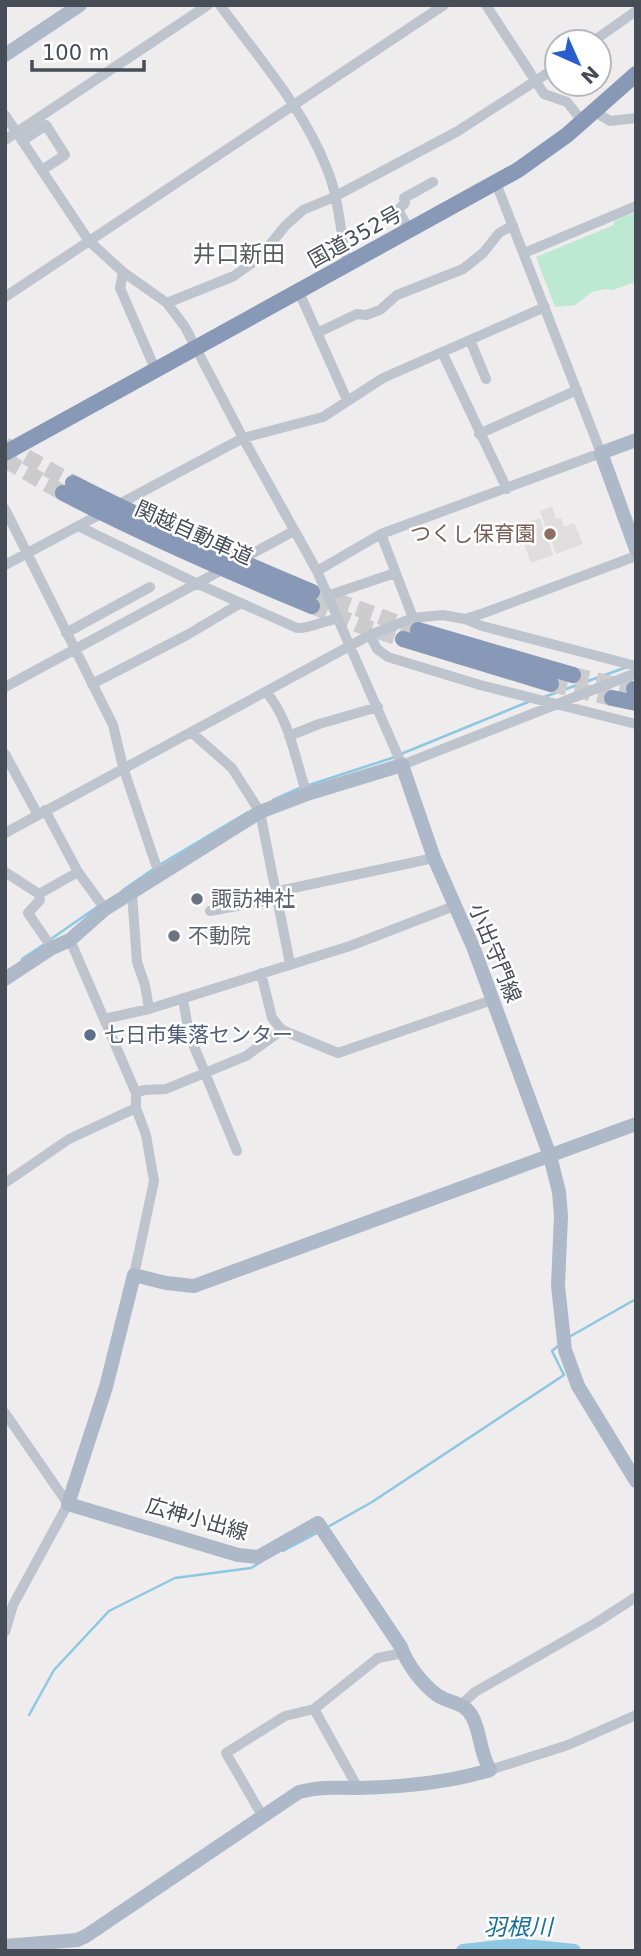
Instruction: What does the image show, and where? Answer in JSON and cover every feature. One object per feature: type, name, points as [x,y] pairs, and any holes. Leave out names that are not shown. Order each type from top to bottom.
[{"type":"highway","name":"国道352号","points":[[8,448],[156,371],[496,183],[542,155],[636,74]]},
{"type":"highway","name":"関越自動車道","points":[[68,488],[119,523],[213,565],[317,598]]},
{"type":"highway","points":[[411,629],[573,675]]},
{"type":"highway","points":[[411,629],[551,684]]},
{"type":"highway","points":[[611,698],[635,689]]},
{"type":"main road","points":[[5,55],[80,5]]},
{"type":"main road","points":[[636,440],[601,453],[636,549]]},
{"type":"main road","points":[[5,979],[52,948],[70,940],[105,909],[260,812],[307,793],[401,765]]},
{"type":"main road","name":"小出守門線","points":[[401,765],[454,906],[474,948],[550,1156],[559,1192],[561,1216],[558,1286],[565,1350],[578,1386],[636,1481]]},
{"type":"main road","points":[[68,1504],[106,1387],[134,1275],[194,1286],[636,1124]]},
{"type":"main road","name":"広神小出線","points":[[68,1504],[238,1555],[258,1557],[318,1523],[360,1583],[408,1664],[438,1696],[462,1704]]},
{"type":"main road","points":[[5,1946],[77,1940],[86,1936],[299,1792],[335,1786],[358,1788],[463,1778],[491,1770],[483,1758],[473,1718],[462,1704]]},
{"type":"street","points":[[19,137],[208,5]]},
{"type":"street","points":[[220,5],[294,106],[325,164],[345,254],[350,264]]},
{"type":"street","points":[[5,297],[444,5]]},
{"type":"street","points":[[485,5],[547,96],[567,102],[588,116],[610,121],[636,118]]},
{"type":"street","points":[[612,28],[636,11]]},
{"type":"street","points":[[167,303],[234,276],[259,258],[295,215],[458,131],[543,77]]},
{"type":"street","points":[[5,115],[89,241],[123,272],[167,303],[185,327],[317,571],[317,598],[336,619],[378,707],[401,765],[559,703],[635,689]]},
{"type":"street","points":[[5,140],[46,125],[65,155],[42,170]]},
{"type":"street","points":[[407,226],[398,211],[405,203],[404,198],[433,182]]},
{"type":"street","points":[[317,571],[382,534],[601,453],[496,183]]},
{"type":"street","points":[[524,253],[636,206]]},
{"type":"street","points":[[317,333],[357,314],[366,315],[380,310],[397,295],[463,269],[483,253],[499,233],[513,225]]},
{"type":"street","points":[[123,272],[120,288],[156,371]]},
{"type":"street","points":[[299,292],[347,400]]},
{"type":"street","points":[[5,565],[243,438],[323,417],[383,378],[545,307]]},
{"type":"street","points":[[470,340],[486,379]]},
{"type":"street","points":[[442,352],[507,489]]},
{"type":"street","points":[[479,434],[577,390]]},
{"type":"street","points":[[5,509],[113,725],[123,767],[159,874]]},
{"type":"street","points":[[85,524],[198,584],[297,628],[336,619]]},
{"type":"street","points":[[5,688],[294,531]]},
{"type":"street","points":[[382,534],[411,629]]},
{"type":"street","points":[[465,619],[636,556]]},
{"type":"street","points":[[317,598],[395,573]]},
{"type":"street","points":[[66,633],[150,587]]},
{"type":"street","points":[[92,684],[187,635],[241,603]]},
{"type":"street","points":[[5,833],[348,645],[370,635],[411,629],[443,615],[636,666]]},
{"type":"street","points":[[370,635],[377,649],[388,657],[480,685],[636,724]]},
{"type":"street","points":[[266,692],[278,705],[307,793]]},
{"type":"street","points":[[289,736],[319,724],[378,707]]},
{"type":"street","points":[[191,732],[232,768],[260,812],[290,964]]},
{"type":"street","points":[[5,754],[78,872],[105,909]]},
{"type":"street","points":[[5,780],[16,774]]},
{"type":"street","points":[[210,911],[269,900],[279,891],[435,858]]},
{"type":"street","points":[[5,872],[39,894],[40,900],[28,913],[52,948]]},
{"type":"street","points":[[39,894],[78,872]]},
{"type":"street","points":[[132,894],[137,962],[149,1009]]},
{"type":"street","points":[[104,1019],[183,999],[350,946],[454,906]]},
{"type":"street","points":[[70,940],[136,1093],[136,1108],[146,1135],[154,1181],[134,1275]]},
{"type":"street","points":[[261,974],[272,1017],[282,1030],[338,1052],[492,1000]]},
{"type":"street","points":[[183,999],[189,1034],[237,1151]]},
{"type":"street","points":[[136,1093],[166,1089],[246,1056],[282,1030]]},
{"type":"street","points":[[5,1183],[69,1139],[136,1108]]},
{"type":"street","points":[[5,1413],[68,1504],[13,1605],[5,1632]]},
{"type":"street","points":[[462,1704],[475,1692],[636,1597]]},
{"type":"street","points":[[264,1817],[226,1753],[285,1716],[314,1709],[378,1658],[403,1653]]},
{"type":"street","points":[[314,1709],[358,1788]]},
{"type":"street","points":[[491,1770],[568,1745],[636,1715]]},
{"type":"shaded area","name":"つくし保育園","points":[[552,506],[556,519],[561,518],[564,527],[574,523],[583,544],[556,554],[551,540],[548,540],[553,555],[531,563],[518,526],[540,518],[544,531],[547,531],[540,511]]},
{"type":"green space","points":[[636,212],[636,285],[632,283],[613,290],[592,292],[575,305],[555,307],[536,257],[614,225],[614,221]]},
{"type":"waterway","points":[[544,697],[627,667]]},
{"type":"waterway","points":[[401,754],[528,702]]},
{"type":"waterway","points":[[309,785],[395,757]]},
{"type":"waterway","points":[[273,800],[302,787]]},
{"type":"waterway","points":[[161,864],[248,812]]},
{"type":"waterway","points":[[123,890],[152,870]]},
{"type":"waterway","points":[[51,939],[97,907]]},
{"type":"waterway","points":[[22,959],[46,943]]},
{"type":"waterway","points":[[569,1337],[636,1299]]},
{"type":"waterway","points":[[326,1528],[372,1502],[564,1375],[552,1351],[558,1346]]},
{"type":"waterway","points":[[283,1551],[317,1533]]},
{"type":"waterway","points":[[29,1715],[54,1670],[109,1611],[175,1578],[251,1568],[261,1562]]},
{"type":"waterway","name":"羽根川","points":[[463,1951],[516,1945],[574,1951]]},
{"type":"tunnel","points":[[5,445],[73,483]]},
{"type":"tunnel","points":[[5,460],[63,493]]},
{"type":"tunnel","points":[[312,592],[418,630]]},
{"type":"tunnel","points":[[312,606],[403,639]]},
{"type":"tunnel","points":[[573,675],[634,689]]},
{"type":"tunnel","points":[[551,684],[612,698]]},
{"type":"place","name":"つくし保育園","points":[[550,534]]},
{"type":"place","name":"諏訪神社","points":[[197,899]]},
{"type":"place","name":"不動院","points":[[174,936]]},
{"type":"place","name":"七日市集落センター","points":[[90,1035]]},
{"type":"district","name":"井口新田","points":[[239,254]]}]
